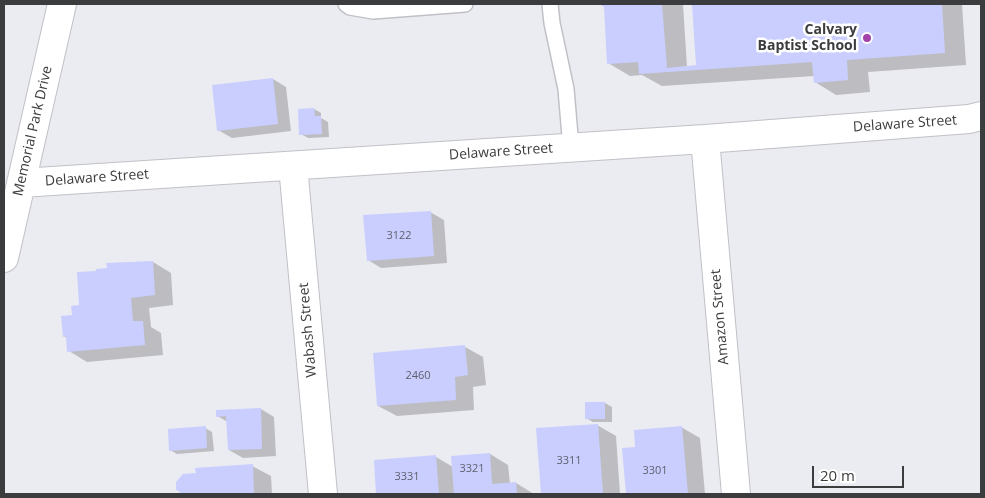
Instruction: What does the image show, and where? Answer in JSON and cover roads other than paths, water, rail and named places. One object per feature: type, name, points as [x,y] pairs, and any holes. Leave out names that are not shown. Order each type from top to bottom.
[{"type":"street","name":"Memorial Park Drive","points":[[4,258],[62,4]]},
{"type":"street","name":"Delaware Street","points":[[21,183],[705,139],[969,119],[981,116]]},
{"type":"street","name":"Amazon Street","points":[[705,139],[736,494]]},
{"type":"street","name":"Wabash Street","points":[[293,166],[323,494]]},
{"type":"lane","points":[[346,4],[350,7],[373,11],[465,4]]},
{"type":"lane","points":[[550,4],[552,23],[566,89],[571,148]]},
{"type":"place","name":"Calvary Baptist School","points":[[867,38]]}]
